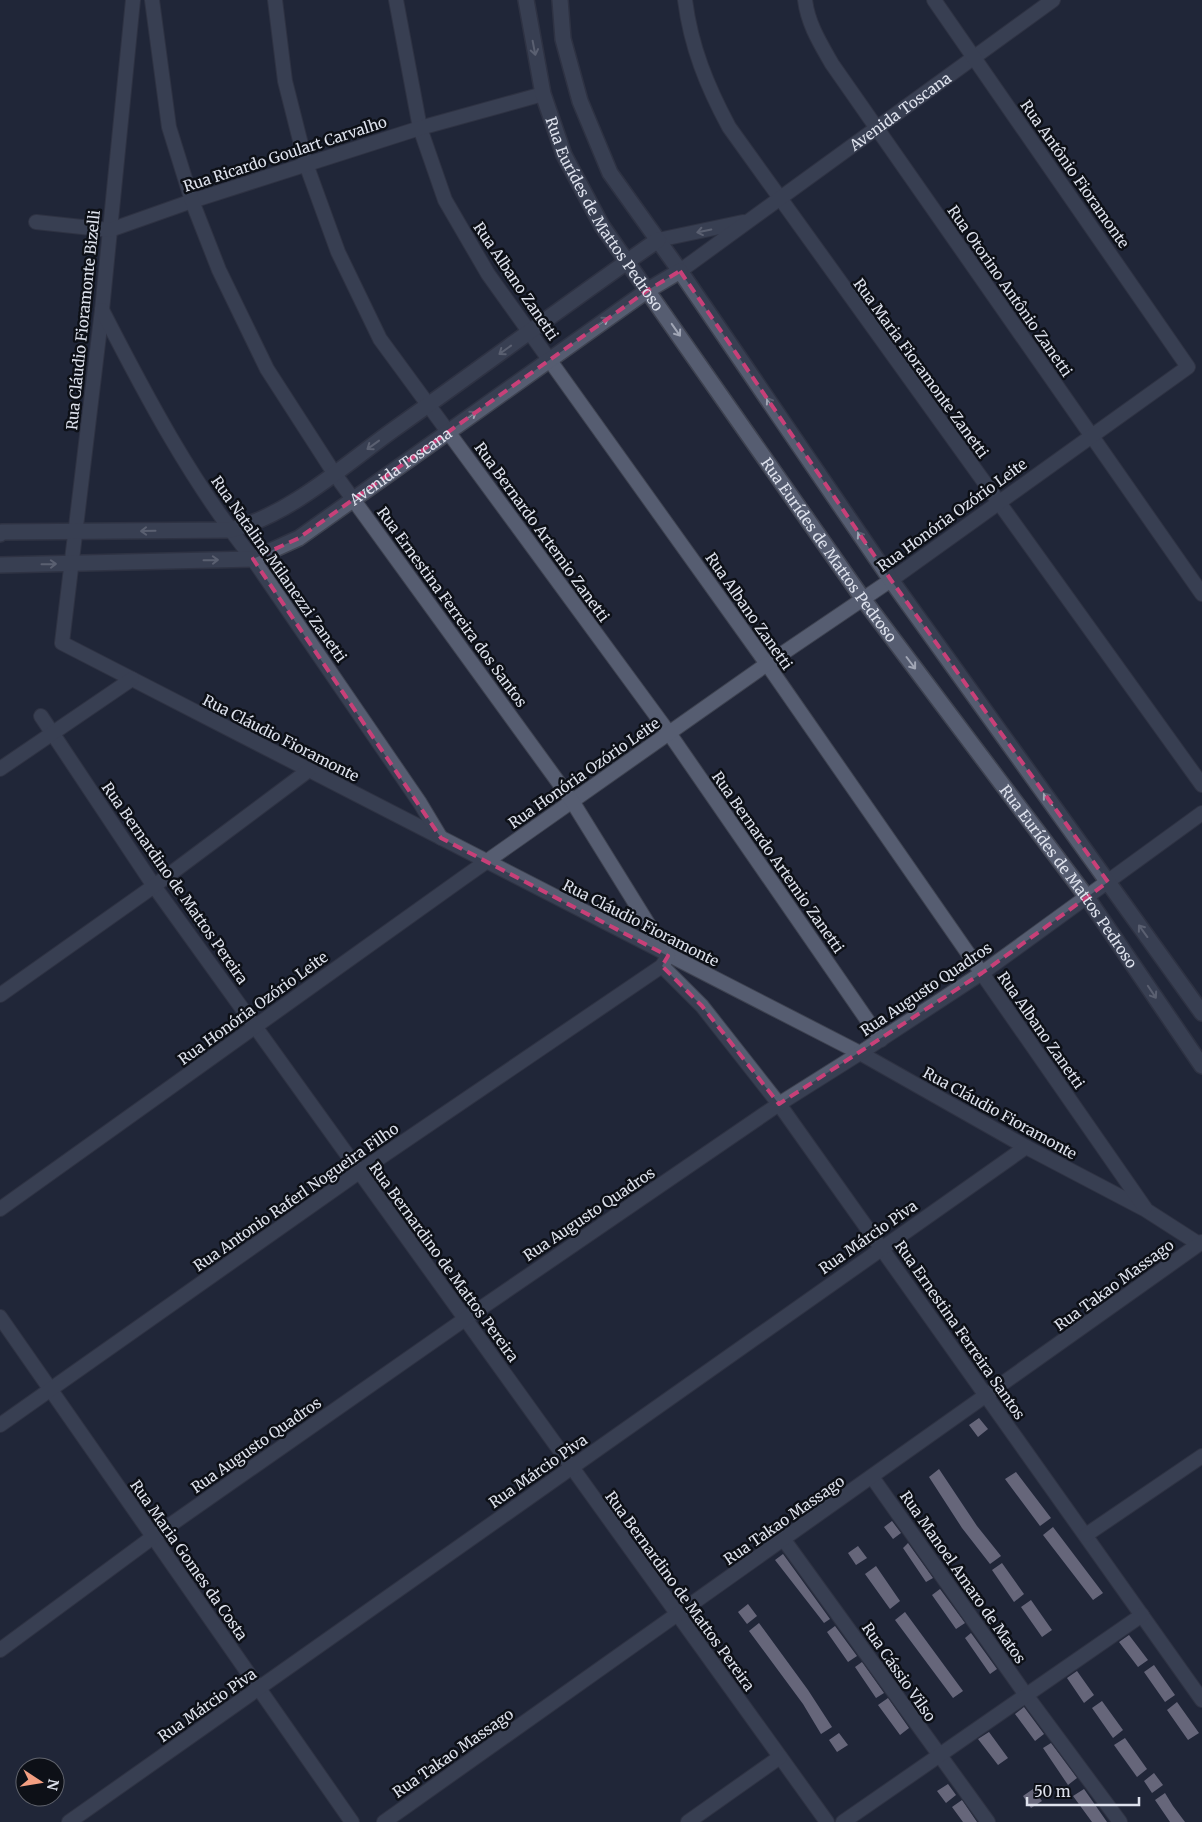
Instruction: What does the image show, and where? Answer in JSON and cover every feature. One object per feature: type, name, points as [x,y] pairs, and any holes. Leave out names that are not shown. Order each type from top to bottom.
[{"type":"street","name":"Rua Cláudio Fioramonte Bizelli","points":[[62,643],[102,310],[133,0]]},
{"type":"street","name":"Rua Ernestina Ferreira dos Santos","points":[[152,0],[169,127],[192,201],[219,270],[267,369],[353,500],[572,801],[665,961]]},
{"type":"street","name":"Rua Bernardo Artemio Zanetti","points":[[275,0],[285,81],[306,164],[338,252],[380,339],[669,733],[881,1040]]},
{"type":"street","name":"Rua Albano Zanetti","points":[[396,0],[420,128],[445,200],[488,274],[767,664],[1146,1210]]},
{"type":"street","name":"Rua Eurídes de Mattos Pedroso","points":[[526,0],[543,94],[564,154],[602,226],[863,599],[1086,896],[1202,1066]]},
{"type":"street","name":"Rua Eurídes de Mattos Pedroso","points":[[560,0],[563,39],[580,101],[610,173],[891,580],[1202,1013]]},
{"type":"street","name":"Rua Maria Fioramonte Zanetti","points":[[685,0],[688,23],[697,58],[709,89],[729,127],[1202,786]]},
{"type":"street","name":"Rua Otorino Antônio Zanetti","points":[[805,0],[806,13],[814,33],[832,64],[1202,594]]},
{"type":"street","name":"Rua Antônio Fioramonte","points":[[934,0],[1188,367]]},
{"type":"street","name":"Avenida Toscana","points":[[0,565],[253,559],[299,538],[648,290],[680,272],[1053,0]]},
{"type":"street","name":"Rua Ricardo Goulart Carvalho","points":[[36,222],[110,230],[192,201],[420,128],[543,94]]},
{"type":"street","name":"Avenida Toscana","points":[[0,534],[2,532],[230,530],[251,524],[277,513],[658,240],[749,221]]},
{"type":"street","name":"Rua Natalina Milanezzi Zanetti","points":[[102,310],[155,412],[230,530],[253,559],[420,803],[441,838]]},
{"type":"street","name":"Rua Honória Ozório Leite","points":[[0,1209],[572,801],[767,664],[891,580],[1188,367]]},
{"type":"street","name":"Rua Cláudio Fioramonte","points":[[62,643],[441,838],[665,961],[860,1054],[1026,1148],[1146,1210],[1201,1243]]},
{"type":"street","points":[[0,769],[132,679]]},
{"type":"street","name":"Rua Bernardino de Mattos Pereira","points":[[41,716],[154,886],[827,1822]]},
{"type":"street","points":[[0,995],[154,886],[309,770]]},
{"type":"street","name":"Rua Augusto Quadros","points":[[0,1650],[154,1537],[465,1319],[779,1104],[860,1054],[982,973],[1202,813]]},
{"type":"street","name":"Rua Ernestina Ferreira Santos","points":[[665,961],[779,1104],[1142,1615],[1197,1682],[1202,1700]]},
{"type":"street","name":"Rua Antonio Raferl Nogueira Filho","points":[[0,1425],[359,1172],[665,961]]},
{"type":"street","name":"Rua Márcio Piva","points":[[69,1822],[1026,1148]]},
{"type":"street","name":"Rua Takao Massago","points":[[384,1822],[1201,1243]]},
{"type":"street","name":"Rua Maria Gomes da Costa","points":[[0,1317],[352,1822]]},
{"type":"street","points":[[1086,1535],[1202,1456]]},
{"type":"street","name":"Rua Manoel Amaro de Matos","points":[[872,1477],[1026,1695],[1120,1822]]},
{"type":"street","name":"Rua Cássio Vilso","points":[[784,1540],[939,1757],[988,1822]]},
{"type":"street","points":[[843,1822],[1142,1615]]},
{"type":"street","points":[[688,1822],[780,1757]]},
{"type":"highlighted area","points":[[680,271],[891,580],[1108,882],[982,973],[779,1104],[702,1006],[662,966],[668,956],[441,838],[253,559],[299,538],[648,290]]},
{"type":"building","points":[[979,1418],[988,1429],[978,1437],[969,1425]]},
{"type":"building","points":[[939,1469],[977,1526],[1001,1556],[990,1564],[962,1528],[929,1477]]},
{"type":"building","points":[[1016,1472],[1051,1518],[1040,1526],[1005,1479]]},
{"type":"building","points":[[892,1521],[901,1533],[893,1539],[884,1527]]},
{"type":"building","points":[[1053,1527],[1103,1593],[1093,1600],[1043,1535]]},
{"type":"building","points":[[908,1543],[933,1578],[926,1582],[903,1548]]},
{"type":"building","points":[[858,1546],[867,1558],[856,1565],[848,1553]]},
{"type":"building","points":[[783,1554],[830,1619],[824,1623],[775,1560]]},
{"type":"building","points":[[1002,1563],[1024,1594],[1014,1602],[992,1570]]},
{"type":"building","points":[[876,1566],[900,1601],[890,1609],[865,1574]]},
{"type":"building","points":[[940,1589],[965,1623],[956,1629],[932,1595]]},
{"type":"building","points":[[1031,1600],[1052,1630],[1042,1637],[1021,1607]]},
{"type":"building","points":[[748,1604],[757,1616],[747,1624],[738,1612]]},
{"type":"building","points":[[905,1612],[963,1691],[953,1698],[895,1620]]},
{"type":"building","points":[[759,1623],[808,1690],[832,1727],[821,1734],[803,1704],[749,1631]]},
{"type":"building","points":[[835,1626],[857,1656],[848,1662],[827,1632]]},
{"type":"building","points":[[971,1633],[997,1669],[990,1674],[965,1638]]},
{"type":"building","points":[[1129,1635],[1148,1660],[1138,1667],[1119,1642]]},
{"type":"building","points":[[862,1662],[884,1693],[876,1698],[855,1667]]},
{"type":"building","points":[[1154,1665],[1175,1695],[1165,1702],[1144,1672]]},
{"type":"building","points":[[1077,1671],[1094,1695],[1084,1703],[1067,1678]]},
{"type":"building","points":[[888,1698],[909,1728],[900,1735],[878,1705]]},
{"type":"building","points":[[1102,1701],[1123,1730],[1113,1738],[1092,1708]]},
{"type":"building","points":[[1177,1702],[1199,1733],[1188,1740],[1167,1710]]},
{"type":"building","points":[[1024,1707],[1044,1734],[1035,1741],[1015,1714]]},
{"type":"building","points":[[989,1732],[1008,1758],[998,1765],[978,1739]]},
{"type":"building","points":[[839,1733],[848,1745],[837,1752],[829,1740]]},
{"type":"building","points":[[1125,1738],[1147,1769],[1137,1777],[1114,1745]]},
{"type":"building","points":[[1051,1743],[1077,1778],[1068,1785],[1043,1748]]},
{"type":"building","points":[[1154,1773],[1163,1785],[1152,1793],[1144,1781]]},
{"type":"building","points":[[948,1784],[956,1795],[946,1803],[937,1791]]},
{"type":"building","points":[[1033,1789],[1042,1801],[1031,1808],[1023,1796]]},
{"type":"building","points":[[1084,1789],[1107,1822],[1092,1822],[1073,1796]]},
{"type":"building","points":[[1165,1793],[1185,1822],[1170,1822],[1155,1800]]},
{"type":"building","points":[[962,1800],[977,1822],[963,1822],[952,1807]]}]
